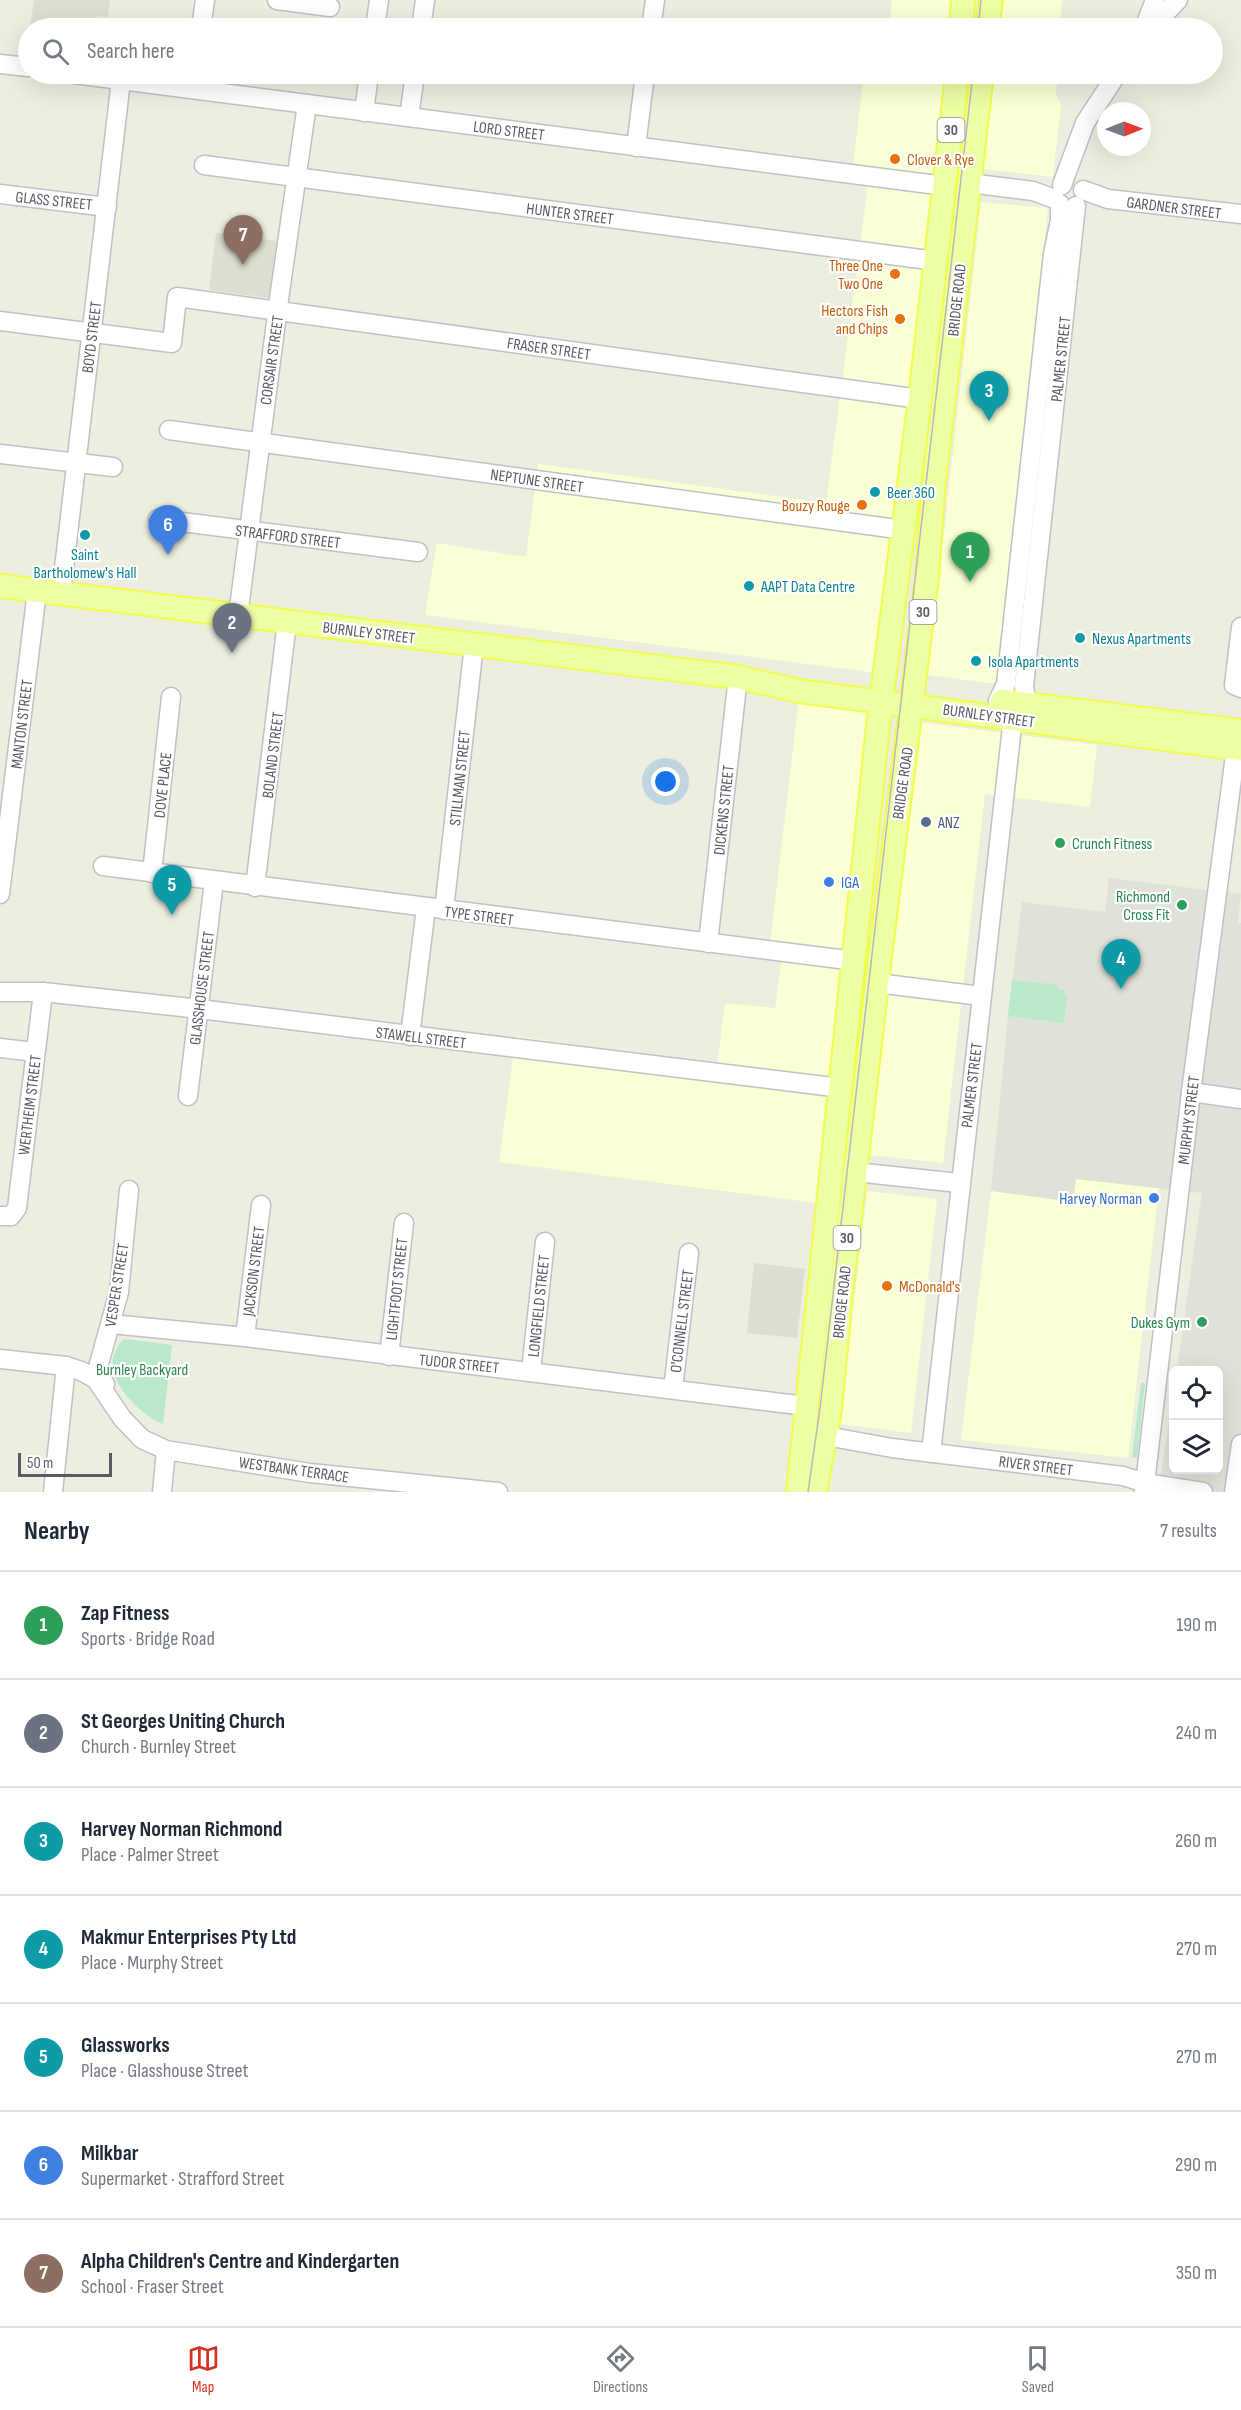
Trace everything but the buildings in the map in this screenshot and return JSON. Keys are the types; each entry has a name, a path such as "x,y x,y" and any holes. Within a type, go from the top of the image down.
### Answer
{"main road":[{"path":"962,18 963,0"},
{"path":"988,18 991,0"},
{"name":"BRIDGE ROAD","path":"798,1492 802,1432 854,971 882,694 920,399 956,84"},
{"name":"BRIDGE ROAD","path":"815,1492 830,1409 860,1124 913,698 981,84"},
{"path":"945,186 969,183"},
{"path":"936,261 961,264"},
{"path":"920,399 945,402"},
{"path":"904,530 930,534"},
{"name":"BURNLEY STREET","path":"0,586 738,677 799,691 882,694 1013,708 1239,740"},
{"path":"854,971 878,974"},
{"path":"841,1088 865,1091"},
{"path":"836,1122 860,1124"},
{"path":"832,1169 855,1172"},
{"path":"821,1256 845,1258"},
{"path":"806,1406 830,1409"},
{"path":"802,1432 824,1445"}],"street":[{"path":"202,18 205,0"},
{"path":"277,0 330,7"},
{"path":"376,18 379,0"},
{"path":"422,18 425,0"},
{"path":"652,18 655,0"},
{"path":"1148,18 1155,0"},
{"path":"1161,18 1178,0"},
{"path":"0,64 18,66"},
{"name":"BOYD STREET","path":"61,594 121,84"},
{"name":"LORD STREET","path":"210,84 307,104 945,186"},
{"path":"364,111 368,84"},
{"path":"409,117 414,84"},
{"path":"636,147 644,84"},
{"name":"PALMER STREET","path":"1040,454 1070,262 1066,228 1077,142 1085,123 1111,84"},
{"name":"CORSAIR STREET","path":"238,616 307,104"},
{"name":"HUNTER STREET","path":"204,165 936,261"},
{"name":"GARDNER STREET","path":"969,183 1241,214"},
{"name":"GLASS STREET","path":"0,194 107,207"},
{"name":"PALMER STREET","path":"1013,708 1004,692 1016,669 1032,529 1040,454 1052,260 1066,228"},
{"path":"1052,260 1070,262"},
{"name":"FRASER STREET","path":"91,333 172,344 177,297 920,399"},
{"path":"0,321 91,333"},
{"name":"NEPTUNE STREET","path":"169,430 904,530"},
{"path":"0,454 112,467"},
{"name":"STRAFFORD STREET","path":"158,519 418,552"},
{"name":"MANTON STREET","path":"0,894 6,798 37,591"},
{"name":"BOLAND STREET","path":"255,887 287,622"},
{"path":"1241,627 1234,685 1241,688"},
{"name":"STILLMAN STREET","path":"410,1036 435,909 474,645"},
{"name":"PALMER STREET","path":"931,1453 1013,708 1024,686 1016,669"},
{"name":"DICKENS STREET","path":"708,943 738,677"},
{"name":"DOVE PLACE","path":"152,873 171,697"},
{"name":"MURPHY STREET","path":"1144,1488 1191,1092 1239,740"},
{"name":"TYPE STREET","path":"103,866 708,943 854,971"},
{"name":"GLASSHOUSE STREET","path":"188,1096 214,881"},
{"path":"878,974 981,996"},
{"name":"STAWELL STREET","path":"0,992 43,992 199,1009 841,1088"},
{"name":"WERTHEIM STREET","path":"5,1216 17,1208 43,992"},
{"path":"0,1048 35,1052"},
{"path":"1191,1092 1241,1099"},
{"path":"855,1172 959,1183"},
{"name":"VESPER STREET","path":"95,1378 119,1292 129,1190"},
{"name":"JACKSON STREET","path":"245,1338 261,1205"},
{"name":"LIGHTFOOT STREET","path":"389,1356 404,1223"},
{"name":"LONGFIELD STREET","path":"531,1371 545,1242"},
{"name":"O'CONNELL STREET","path":"673,1389 689,1253"},
{"name":"TUDOR STREET","path":"111,1324 531,1371 806,1406"},
{"path":"0,1359 66,1366 81,1371 108,1386 164,1449 162,1492"},
{"path":"53,1492 66,1366"},
{"name":"RIVER STREET","path":"824,1445 868,1444 1123,1476 1144,1488 1203,1492"},
{"path":"1234,1492 1241,1444"},
{"name":"WESTBANK TERRACE","path":"164,1449 310,1473 498,1492"}],"shaded area":[{"path":"34,0 110,0 108,17 31,18"},
{"path":"892,0 954,0 951,18 890,18"},
{"path":"1002,0 1062,0 1061,18 1000,18"},
{"path":"863,84 944,84 877,673 425,615 437,543 526,557 538,464 826,503 868,184 851,182"},
{"path":"993,84 1057,84 1056,94 1061,105 1053,177 983,169"},
{"path":"981,202 1048,208 996,684 928,675"},
{"path":"216,233 277,241 270,298 209,290"},
{"path":"799,697 872,712 849,953 770,945"},
{"path":"920,722 1097,745 1090,807 985,794 943,1163 870,1155"},
{"path":"1109,878 1241,894 1238,922 1241,923 1241,1492 1158,1492 1169,1422 1169,1474 1223,1474 1223,1366 1178,1366 1202,1193 1076,1179 1073,1202 991,1191 1022,902 1105,912"},
{"path":"781,962 842,969 816,1203 499,1162 516,1036 717,1066 725,1003 775,1008"},
{"path":"1076,1179 1159,1188 1128,1458 961,1440 991,1191 1073,1202"},
{"path":"867,1191 937,1199 911,1433 840,1424"},
{"path":"754,1263 805,1269 797,1338 747,1333"}],"green space":[{"path":"1012,980 1058,985 1058,989 1065,990 1067,996 1064,1023 1008,1016"},
{"name":"Burnley Backyard","path":"125,1339 172,1345 163,1424 135,1405 120,1386 115,1375 114,1355 119,1344"},
{"path":"1141,1383 1145,1383 1137,1458 1132,1457"}],"tram line":[{"path":"979,18 981,0"},
{"path":"808,1492 820,1408 972,84"}],"place":[{"name":"Clover & Rye","path":"895,159"},
{"name":"Alpha Children's Centre and Kindergarten","path":"243,265"},
{"name":"Three One Two One","path":"895,274"},
{"name":"Hectors Fish and Chips","path":"900,319"},
{"name":"Harvey Norman Richmond","path":"989,421"},
{"name":"Beer 360","path":"875,492"},
{"name":"Bouzy Rouge","path":"862,505"},
{"name":"Saint Bartholomew's Hall","path":"85,535"},
{"name":"Milkbar","path":"168,555"},
{"name":"Zap Fitness","path":"970,582"},
{"name":"AAPT Data Centre","path":"749,586"},
{"name":"Nexus Apartments","path":"1080,638"},
{"name":"St Georges Uniting Church","path":"232,653"},
{"name":"Isola Apartments","path":"976,661"},
{"name":"ANZ","path":"926,822"},
{"name":"Crunch Fitness","path":"1060,843"},
{"name":"IGA","path":"829,882"},
{"name":"Richmond Cross Fit","path":"1182,905"},
{"name":"Glassworks","path":"172,915"},
{"name":"Makmur Enterprises Pty Ltd","path":"1121,989"},
{"name":"Harvey Norman","path":"1154,1198"},
{"name":"McDonald's","path":"887,1286"},
{"name":"Dukes Gym","path":"1202,1322"}]}
